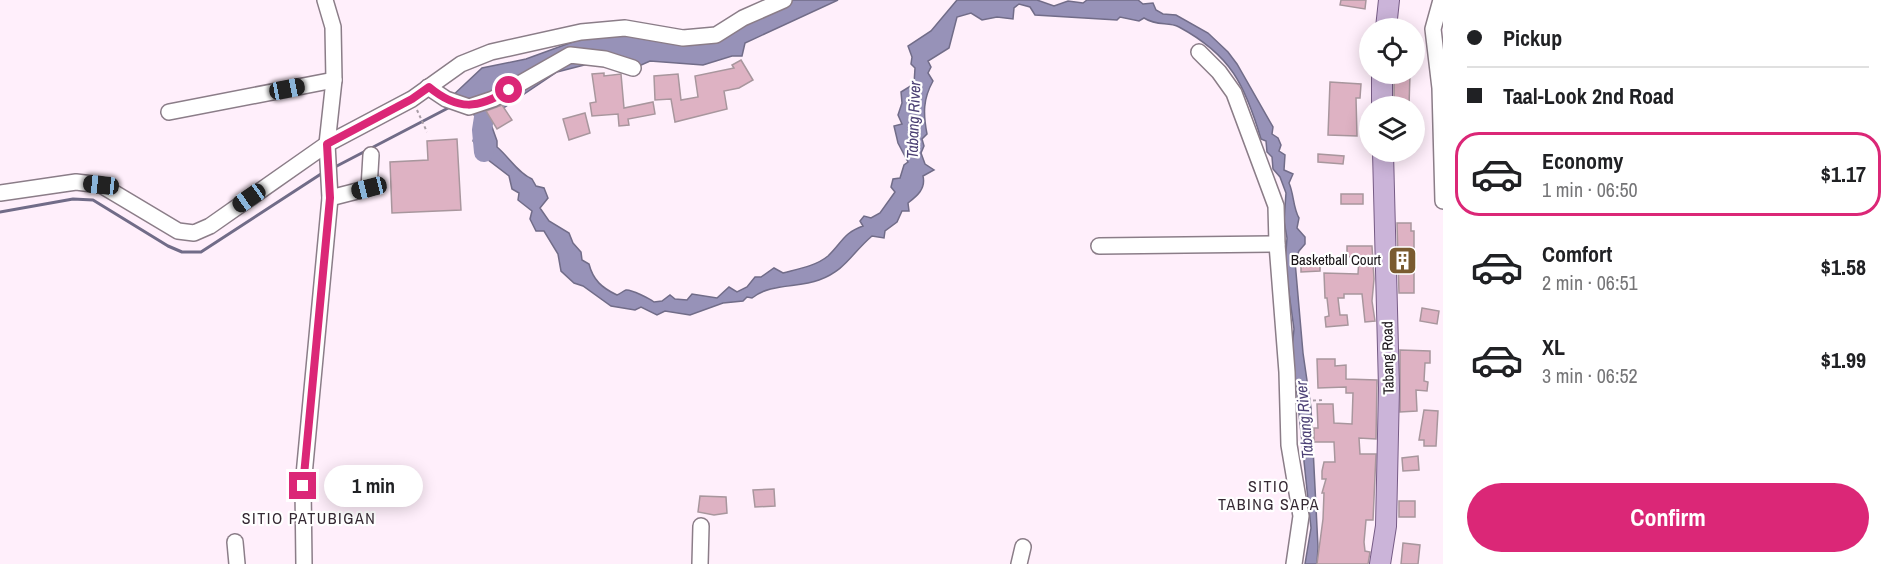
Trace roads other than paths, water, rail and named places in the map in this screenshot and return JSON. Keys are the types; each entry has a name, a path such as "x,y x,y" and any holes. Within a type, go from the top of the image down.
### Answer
{"main road":[{"path":"1387,18 1389,0"},
{"name":"Tabang Road","path":"1380,564 1386,526 1389,388 1383,162"}],"street":[{"path":"304,564 303,486 330,198 327,146 334,80 333,27 325,0"},
{"path":"0,193 76,182 101,185 178,231 194,233 210,226 327,146 431,89 461,64 491,52 581,32 625,28 683,38 716,35 743,18 784,0"},
{"path":"1441,0 1433,29 1440,88 1443,201"},
{"path":"1199,52 1219,72 1234,93 1276,207 1287,372 1289,445 1301,516 1294,564"},
{"path":"431,89 446,99 469,106 493,99 570,55 605,58 633,68"},
{"path":"169,112 334,80"},
{"path":"330,198 369,188 371,155"},
{"path":"1099,246 1277,244"},
{"path":"700,564 701,526"},
{"path":"235,542 237,564"},
{"path":"1019,564 1023,547"}],"water":[{"path":"788,0 838,0 745,43 742,56 732,56 703,65 650,61 639,66 596,62 557,72 490,117 474,115 472,111 450,98 482,68 526,59 589,36 629,33 688,42"},
{"path":"957,0 1037,0 1054,6 1068,1 1083,3 1087,0 1138,0 1143,4 1153,3 1156,10 1163,14 1176,15 1208,33 1237,64 1273,127 1272,134 1278,138 1281,145 1279,151 1285,155 1284,170 1293,174 1289,183 1299,218 1297,228 1305,237 1305,244 1295,261 1303,353 1311,408 1317,564 1305,564 1311,528 1292,347 1294,329 1285,264 1286,193 1280,177 1273,169 1272,157 1267,152 1266,141 1261,139 1249,103 1234,73 1212,49 1179,27 1144,18 1139,21 1120,17 1117,20 1035,15 1030,7 1019,4 1014,8 1013,19 997,17 982,20 971,13 957,17 949,48 928,61 931,67 928,73 933,81 926,100 927,134 922,139 924,146 921,153 925,164 934,170 923,176 922,188 908,203 909,211 902,211 897,222 885,231 884,238 872,236 842,266 828,276 811,282 767,290 752,298 747,297 743,301 723,303 690,315 665,311 657,315 641,307 635,310 611,306 583,286 574,283 561,271 558,254 544,231 536,231 530,219 532,211 518,200 519,193 512,189 509,176 483,156 473,141 479,125 492,127 497,147 518,169 532,179 536,186 544,188 548,198 540,208 549,221 569,233 573,243 581,252 582,260 589,264 596,279 607,289 617,295 628,290 654,302 662,301 670,295 675,299 687,300 692,294 717,298 729,287 737,292 747,287 755,277 761,277 774,268 783,273 818,262 828,256 847,235 863,226 860,221 864,216 871,218 880,213 895,192 891,187 893,179 900,178 904,165 908,162 898,143 894,126 902,124 898,115 902,103 901,92 914,84 915,68 911,64 912,57 908,46 931,31"}],"waterway":[{"name":"Tabang River","path":"484,152 482,130 488,92"},
{"path":"333,168 452,106"},
{"path":"0,212 73,199 93,200 168,246 182,252 201,252 324,172"}],"place":[{"name":"Basketball Court","path":"1402,260"}],"district":[{"name":"SITIO TABING SAPA","path":"1269,495"},
{"name":"SITIO PATUBIGAN","path":"309,518"}]}
